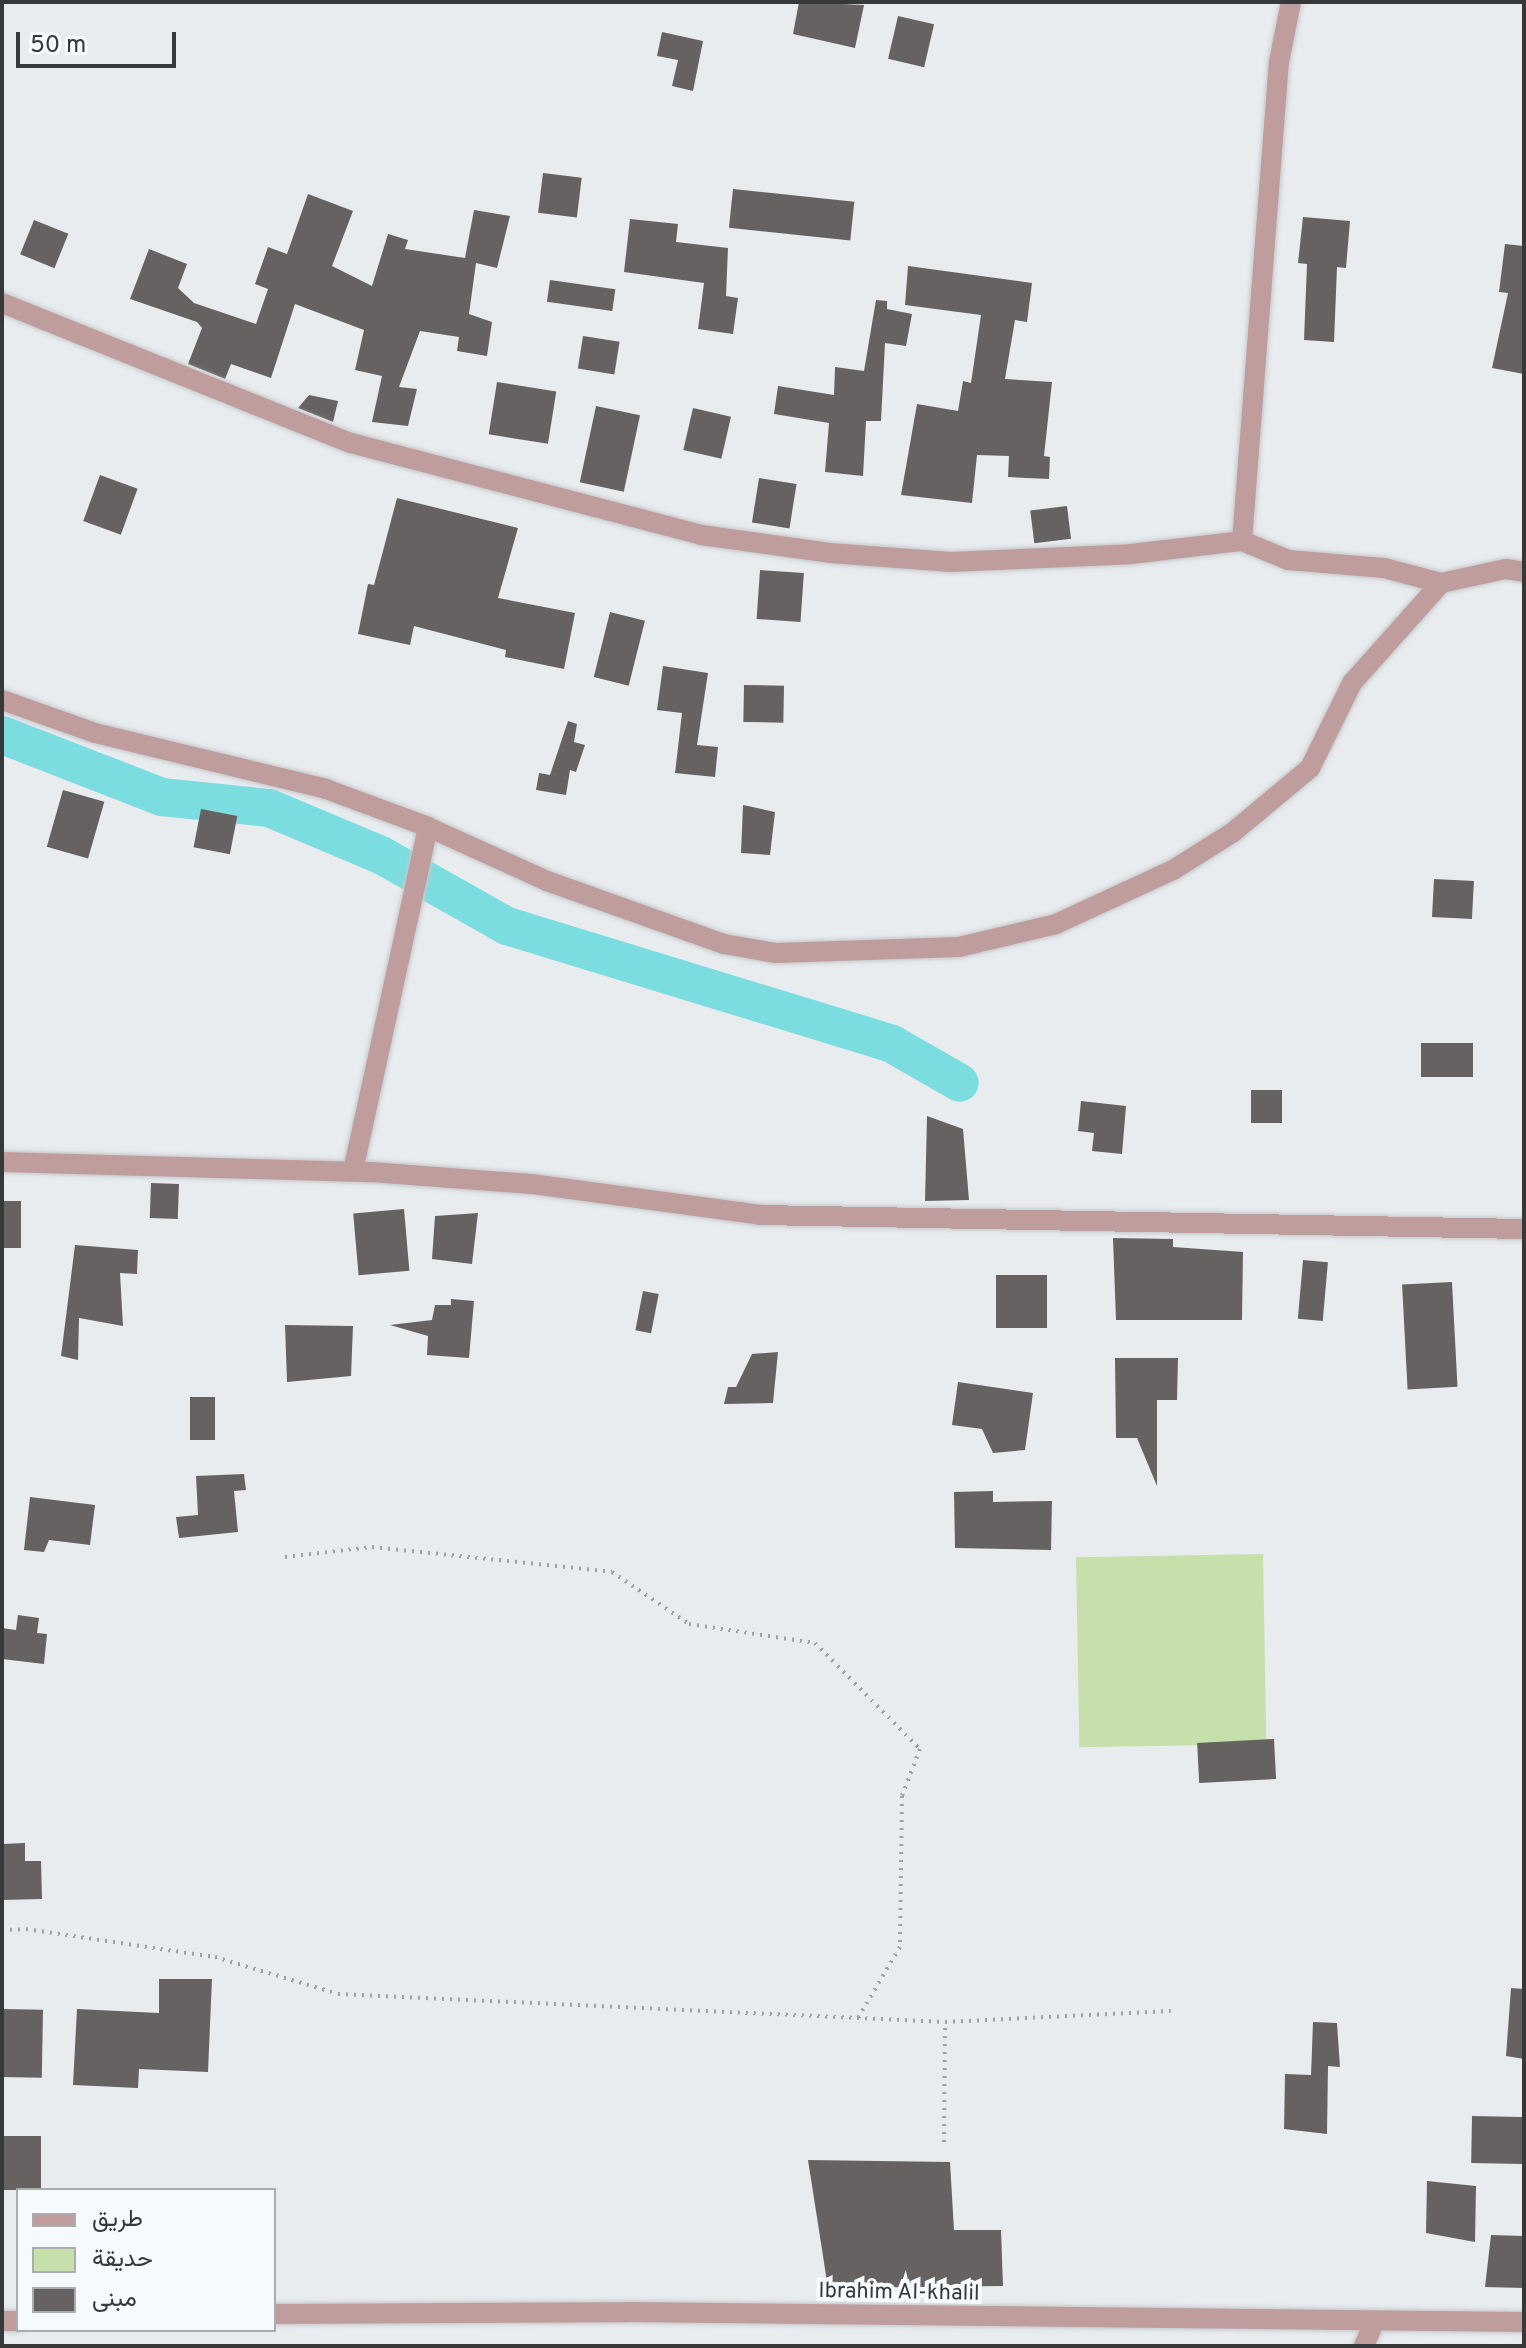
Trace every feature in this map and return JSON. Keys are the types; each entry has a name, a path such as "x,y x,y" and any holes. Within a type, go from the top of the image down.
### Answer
{"street":[{"path":"1242,541 1279,62 1291,2"},
{"path":"2,303 351,443 701,535 830,553 951,562 1131,554 1242,541 1288,560 1384,568 1441,583 1506,569 1524,572"},
{"path":"2,700 95,733 326,789 428,827 547,881 672,930 776,953 959,947 1042,927 1173,870 1291,786 1310,768 1352,683 1441,583"},
{"path":"353,1171 428,827"},
{"path":"2,1162 353,1171 532,1184 760,1215 1524,1229"},
{"name":"Ibrahim Al-khalil","path":"276,2314 627,2312 1524,2322"},
{"path":"1364,2346 1374,2322"}],"path":[{"path":"285,1557 372,1547 612,1572 689,1624 815,1643 920,1749 902,1796 900,1947 858,2018"},
{"path":"2,1930 26,1929 215,1957 338,1994 945,2022 1171,2011"},
{"path":"944,2142 945,2022"}],"green space":[{"path":"1263,1554 1266,1744 1079,1747 1076,1557"}],"building":[{"path":"799,2 864,5 855,48 793,34"},
{"path":"898,16 934,24 924,67 888,59"},
{"path":"662,32 703,41 693,91 672,86 678,60 657,56"},
{"path":"543,173 582,178 577,217 538,213"},
{"path":"733,189 854,202 850,241 729,228"},
{"path":"308,194 353,211 332,266 372,286 388,234 408,240 405,249 465,258 474,210 510,216 497,268 476,263 469,314 492,322 487,356 457,351 459,337 420,331 399,387 417,389 408,426 372,422 382,376 355,370 364,330 295,304 271,378 231,364 225,379 188,364 202,328 197,322 130,299 149,249 187,264 178,288 194,303 256,324 268,289 255,284 268,247 287,254"},
{"path":"1303,217 1350,221 1346,268 1337,267 1334,342 1304,340 1307,264 1298,263"},
{"path":"630,219 678,224 676,242 728,248 726,296 738,298 733,334 698,329 704,283 624,272"},
{"path":"34,220 68,234 54,268 20,254"},
{"path":"1505,244 1524,246 1524,374 1492,368 1508,293 1499,292"},
{"path":"908,266 1032,283 1027,322 1015,320 1005,379 1052,382 1044,456 1050,457 1049,479 1008,477 1009,456 977,455 972,503 901,495 917,404 958,411 963,381 971,383 981,315 905,305"},
{"path":"550,280 615,289 612,311 547,302"},
{"path":"876,300 887,301 887,309 912,314 906,346 885,343 881,421 866,421 863,476 825,472 829,423 774,414 778,386 834,395 835,367 864,371"},
{"path":"583,336 620,342 614,374 578,369"},
{"path":"497,382 556,391 548,444 489,434"},
{"path":"309,395 338,401 333,422 298,408"},
{"path":"596,406 640,415 624,492 580,482"},
{"path":"693,408 731,417 721,459 683,450"},
{"path":"100,475 138,489 121,535 83,521"},
{"path":"759,478 797,484 789,528 752,522"},
{"path":"397,498 518,528 498,598 575,613 564,669 505,657 506,650 414,626 410,645 358,634 368,584 374,585"},
{"path":"1067,506 1071,539 1034,543 1030,511"},
{"path":"760,570 804,573 800,622 757,619"},
{"path":"610,612 645,621 629,686 594,677"},
{"path":"663,666 708,673 697,745 718,747 715,777 675,773 682,713 657,710"},
{"path":"744,685 784,686 783,723 743,722"},
{"path":"568,721 577,724 574,742 585,745 576,772 570,770 566,795 536,790 539,773 550,775"},
{"path":"63,790 104,802 88,859 47,847"},
{"path":"743,805 775,812 770,855 741,853"},
{"path":"201,809 237,816 230,854 194,847"},
{"path":"1434,879 1474,881 1472,919 1432,917"},
{"path":"1421,1043 1473,1043 1473,1077 1421,1077"},
{"path":"1251,1090 1282,1090 1282,1123 1251,1123"},
{"path":"1081,1101 1126,1106 1122,1154 1092,1151 1094,1133 1078,1131"},
{"path":"927,1116 963,1129 969,1200 925,1201"},
{"path":"151,1183 179,1184 178,1219 150,1218"},
{"path":"2,1201 21,1201 21,1248 2,1248"},
{"path":"404,1209 409,1271 359,1275 353,1213"},
{"path":"478,1213 472,1264 432,1259 435,1216"},
{"path":"1113,1238 1173,1239 1173,1247 1243,1252 1242,1320 1116,1320"},
{"path":"75,1245 138,1250 137,1274 120,1273 123,1326 79,1318 78,1360 61,1356"},
{"path":"1303,1260 1328,1262 1323,1321 1298,1319"},
{"path":"996,1275 1047,1275 1047,1328 996,1328"},
{"path":"1452,1282 1457,1387 1408,1389 1402,1285"},
{"path":"643,1291 659,1294 651,1333 635,1330"},
{"path":"451,1299 474,1301 469,1358 427,1355 428,1336 390,1325 432,1320 435,1305 451,1305"},
{"path":"285,1325 353,1326 351,1376 287,1382"},
{"path":"778,1352 773,1403 724,1404 728,1387 736,1387 752,1354"},
{"path":"1115,1358 1178,1358 1177,1400 1157,1400 1157,1486 1137,1438 1116,1438"},
{"path":"958,1382 1033,1393 1025,1450 993,1453 982,1429 952,1425"},
{"path":"190,1397 215,1397 215,1440 190,1440"},
{"path":"244,1474 246,1490 234,1491 238,1532 179,1538 176,1517 198,1515 196,1476"},
{"path":"993,1491 993,1502 1052,1501 1051,1550 955,1548 954,1492"},
{"path":"30,1497 95,1505 90,1545 49,1540 44,1552 24,1550"},
{"path":"18,1615 39,1618 37,1633 47,1634 44,1664 2,1659 2,1628 16,1630"},
{"path":"1274,1739 1276,1779 1199,1783 1197,1743"},
{"path":"25,1843 25,1861 41,1861 42,1899 2,1900 2,1844"},
{"path":"159,1979 212,1979 208,2072 139,2069 138,2088 73,2085 77,2009 159,2013"},
{"path":"1511,1988 1524,1989 1524,2059 1506,2056"},
{"path":"2,2009 43,2010 42,2078 2,2077"},
{"path":"1313,2022 1337,2023 1340,2067 1328,2066 1327,2134 1284,2129 1285,2074 1311,2075"},
{"path":"1472,2116 1523,2117 1522,2164 1471,2163"},
{"path":"2,2136 41,2136 41,2188 2,2190"},
{"path":"808,2160 950,2162 954,2230 1001,2230 1003,2286 828,2288"},
{"path":"1427,2181 1476,2186 1475,2242 1426,2233"},
{"path":"1491,2235 1524,2236 1524,2288 1485,2287"}],"waterway":[{"path":"2,735 162,797 269,808 381,855 507,926 892,1044 960,1083"}]}
